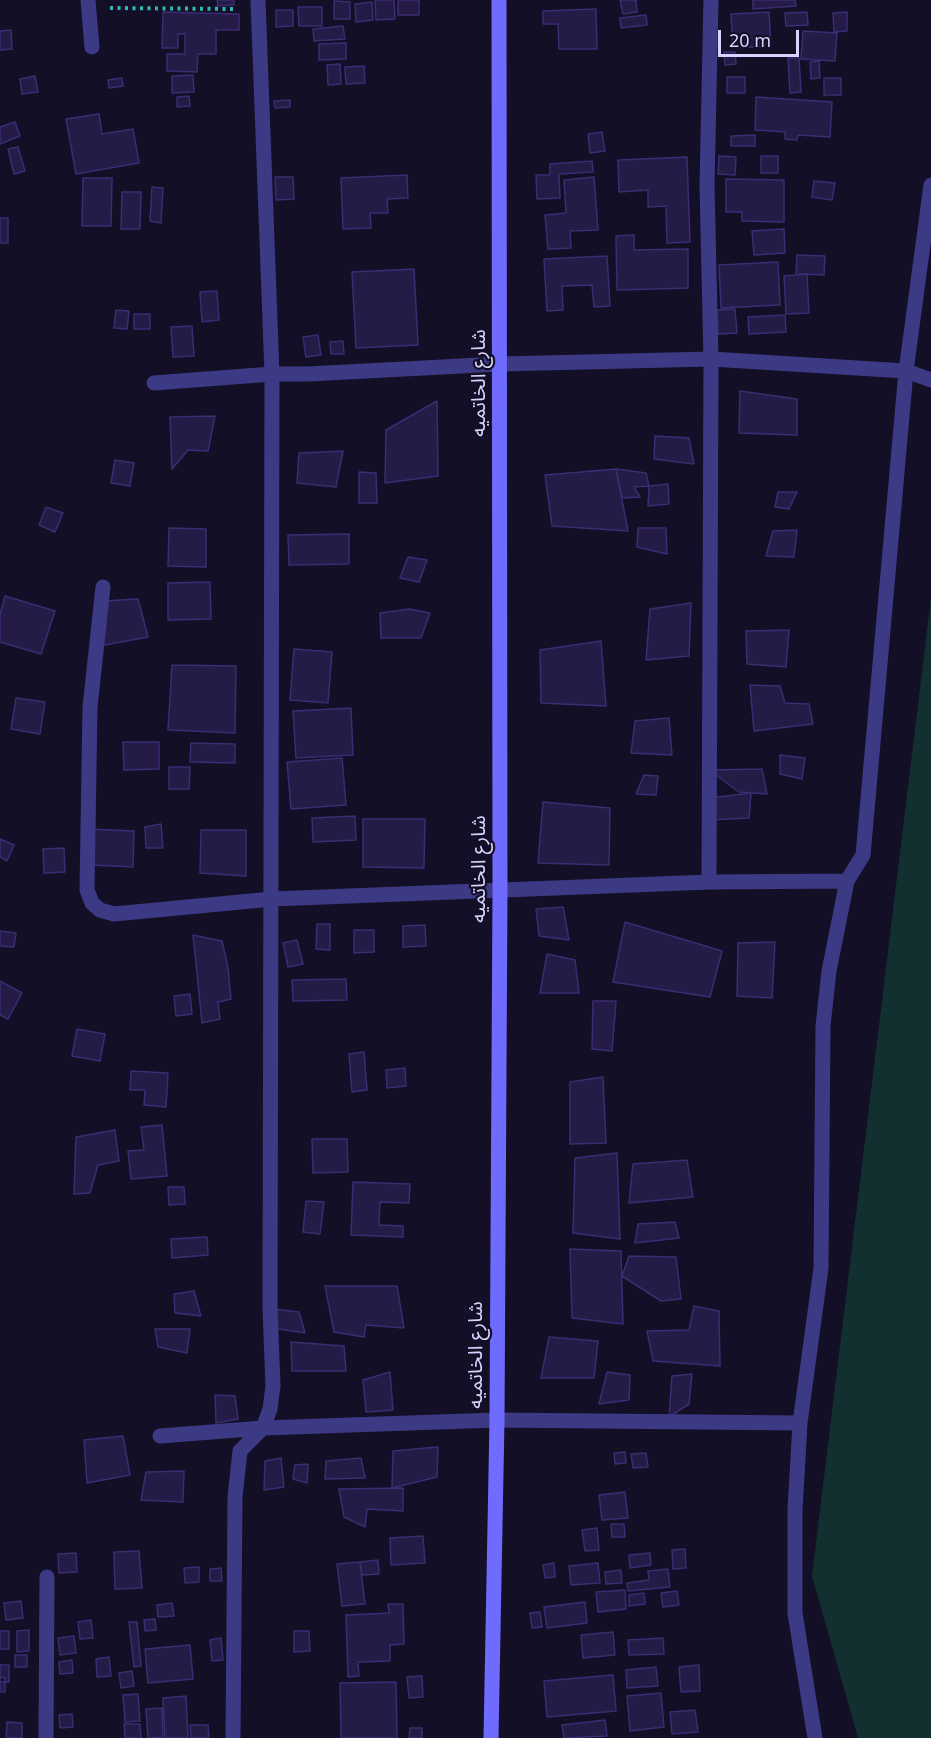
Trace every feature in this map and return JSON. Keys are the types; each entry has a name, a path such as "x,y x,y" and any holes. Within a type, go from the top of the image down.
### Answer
{"street":[{"name":"شارع الخاتميه","path":"491,1738 497,1420 500,890 499,0"},
{"path":"709,882 711,359 707,185 711,0"},
{"path":"88,4 92,47"},
{"path":"233,1738 235,1497 240,1451 262,1428 270,1409 273,1386 270,1308 272,374 258,5"},
{"path":"815,1738 795,1613 795,1510 800,1424 821,1268 823,1026 828,971 847,881 863,855 906,371 923,309 931,185"},
{"path":"154,383 272,374 500,364 711,359 906,371 931,380"},
{"path":"103,587 90,707 87,890 92,903 100,910 114,914 272,899 709,882 847,881"},
{"path":"160,1436 262,1428 497,1420 800,1424"},
{"path":"46,1738 47,1577"}],"path":[{"path":"88,4 258,5"}],"green space":[{"path":"931,598 931,1738 858,1738 812,1576"}],"building":[{"path":"217,0 234,0 234,5 218,6"},
{"path":"375,0 394,0 395,19 376,20"},
{"path":"398,0 419,0 419,15 398,15"},
{"path":"620,0 636,0 637,12 623,14"},
{"path":"753,0 795,0 796,6 753,9"},
{"path":"334,1 350,2 350,19 334,19"},
{"path":"372,2 373,20 356,22 355,4"},
{"path":"298,7 322,7 322,26 299,26"},
{"path":"596,9 597,49 559,49 558,24 543,24 543,11"},
{"path":"276,10 293,10 293,26 276,27"},
{"path":"163,12 239,14 239,30 216,30 216,54 198,54 197,72 167,71 167,54 185,54 185,34 178,34 178,48 162,48"},
{"path":"769,12 771,46 733,48 731,14"},
{"path":"807,12 808,25 786,26 785,13"},
{"path":"847,12 847,31 834,32 833,13"},
{"path":"646,15 647,25 621,28 620,18"},
{"path":"343,26 345,39 314,41 313,29"},
{"path":"11,30 12,49 0,50 0,31"},
{"path":"803,31 837,33 835,61 801,59"},
{"path":"346,43 346,59 319,60 319,44"},
{"path":"724,52 735,52 736,64 725,65"},
{"path":"788,58 799,58 801,92 790,93"},
{"path":"819,61 820,78 811,79 810,62"},
{"path":"340,64 341,84 328,85 327,65"},
{"path":"364,66 365,83 346,84 345,67"},
{"path":"193,75 194,92 172,93 172,76"},
{"path":"35,76 38,92 22,94 20,79"},
{"path":"727,77 745,77 745,93 727,93"},
{"path":"122,78 123,86 109,88 108,80"},
{"path":"824,78 841,78 841,95 824,95"},
{"path":"189,96 190,106 177,107 177,97"},
{"path":"756,97 832,102 830,137 798,135 797,140 785,139 785,132 755,130"},
{"path":"290,100 290,107 275,108 274,101"},
{"path":"99,114 102,134 133,129 139,163 76,174 66,119"},
{"path":"15,122 20,136 0,144 0,127"},
{"path":"602,132 605,151 590,153 588,134"},
{"path":"755,135 755,146 731,146 731,136"},
{"path":"18,147 25,171 14,174 8,149"},
{"path":"719,156 736,157 735,175 718,174"},
{"path":"761,156 778,156 778,173 761,173"},
{"path":"687,157 690,242 667,243 666,206 648,207 648,190 619,192 618,160"},
{"path":"592,161 593,172 559,174 560,198 537,199 536,175 550,175 550,164"},
{"path":"407,175 408,198 387,199 388,213 370,213 371,228 343,229 341,178"},
{"path":"275,177 293,177 294,199 276,200"},
{"path":"594,177 598,230 570,231 571,248 548,249 545,215 566,213 564,180"},
{"path":"83,178 112,178 111,226 82,226"},
{"path":"726,179 784,180 784,222 742,221 742,212 726,212"},
{"path":"814,181 835,183 832,200 812,197"},
{"path":"152,187 163,188 161,223 150,221"},
{"path":"122,192 141,192 140,229 121,229"},
{"path":"0,218 8,218 8,243 0,243"},
{"path":"784,229 785,253 754,255 752,231"},
{"path":"634,235 634,250 688,249 688,288 617,290 616,236"},
{"path":"797,255 825,256 824,275 796,274"},
{"path":"607,256 610,306 594,307 592,285 562,286 563,310 547,311 544,259"},
{"path":"778,262 780,305 721,308 719,265"},
{"path":"414,269 418,345 356,348 352,272"},
{"path":"807,274 809,313 786,314 784,276"},
{"path":"217,291 219,320 202,322 200,292"},
{"path":"735,309 737,333 718,334 717,310"},
{"path":"116,310 129,311 127,329 114,328"},
{"path":"134,314 150,314 150,329 134,329"},
{"path":"785,315 786,332 749,334 748,317"},
{"path":"192,326 194,356 173,357 171,327"},
{"path":"318,335 321,355 306,357 303,337"},
{"path":"343,341 344,354 331,354 330,342"},
{"path":"740,391 797,399 797,435 739,433"},
{"path":"437,401 438,476 385,483 386,430"},
{"path":"215,416 208,451 188,450 172,469 170,417"},
{"path":"655,436 689,438 694,464 654,459"},
{"path":"343,451 336,487 297,483 299,453"},
{"path":"115,460 134,463 130,486 111,483"},
{"path":"616,469 628,531 552,526 545,475"},
{"path":"616,469 646,473 649,486 634,487 640,497 622,498"},
{"path":"359,472 376,473 377,503 359,503"},
{"path":"668,484 669,504 648,506 649,486"},
{"path":"778,492 797,492 789,509 775,507"},
{"path":"46,507 63,513 55,532 39,525"},
{"path":"169,528 206,529 206,567 168,566"},
{"path":"638,528 666,528 667,554 637,547"},
{"path":"797,530 794,557 766,556 773,531"},
{"path":"349,534 349,564 289,565 288,535"},
{"path":"408,557 427,560 419,582 400,578"},
{"path":"210,582 211,619 168,620 168,583"},
{"path":"5,596 55,611 41,654 0,642 0,614"},
{"path":"138,599 148,637 99,646 104,601"},
{"path":"691,603 689,656 646,660 650,609"},
{"path":"409,609 430,613 421,638 381,638 380,613"},
{"path":"789,630 786,667 747,664 746,631"},
{"path":"601,641 606,706 541,703 540,650"},
{"path":"294,649 332,652 328,703 290,700"},
{"path":"172,665 236,666 235,733 168,730"},
{"path":"750,685 780,686 785,703 809,704 813,724 754,731"},
{"path":"16,698 45,702 40,734 11,729"},
{"path":"351,708 353,755 296,758 293,711"},
{"path":"669,718 672,755 631,753 635,721"},
{"path":"123,742 159,742 159,769 124,770"},
{"path":"191,743 235,744 235,763 190,762"},
{"path":"780,755 805,758 802,779 780,774"},
{"path":"342,758 346,805 291,809 287,762"},
{"path":"169,767 190,767 189,789 169,789"},
{"path":"762,769 767,794 739,792 709,770"},
{"path":"644,775 658,776 656,795 636,794"},
{"path":"751,793 749,818 709,820 709,798"},
{"path":"543,802 610,808 609,865 538,863"},
{"path":"355,816 356,840 313,842 312,818"},
{"path":"363,819 425,819 424,868 363,867"},
{"path":"161,824 163,848 146,848 145,827"},
{"path":"91,829 134,831 133,867 90,865"},
{"path":"201,830 246,830 246,876 200,873"},
{"path":"0,839 14,845 7,861 0,857"},
{"path":"64,848 65,872 44,873 43,849"},
{"path":"563,907 569,940 539,936 536,909"},
{"path":"625,922 722,951 710,997 613,982"},
{"path":"317,924 330,924 330,950 316,949"},
{"path":"425,925 426,946 403,947 403,926"},
{"path":"354,930 374,930 374,952 354,953"},
{"path":"0,931 16,933 14,947 0,946"},
{"path":"193,935 222,941 228,968 231,999 218,1002 220,1019 202,1023"},
{"path":"297,940 303,964 288,967 283,943"},
{"path":"775,942 772,998 737,996 738,943"},
{"path":"547,954 575,960 579,993 540,993"},
{"path":"346,979 347,1000 293,1001 292,980"},
{"path":"0,981 22,993 8,1019 0,1015"},
{"path":"190,994 192,1014 176,1016 174,996"},
{"path":"593,1001 616,1001 612,1051 592,1049"},
{"path":"77,1029 105,1034 100,1061 72,1056"},
{"path":"364,1052 367,1090 352,1092 349,1054"},
{"path":"405,1068 406,1086 387,1088 386,1070"},
{"path":"131,1071 168,1073 166,1107 144,1105 145,1090 130,1090"},
{"path":"603,1077 606,1143 570,1144 570,1082"},
{"path":"162,1125 167,1176 131,1179 128,1151 144,1150 141,1127"},
{"path":"115,1130 119,1161 98,1165 90,1193 74,1194 76,1137"},
{"path":"312,1139 347,1139 348,1172 313,1173"},
{"path":"617,1153 620,1239 573,1233 575,1158"},
{"path":"687,1160 693,1197 629,1203 633,1164"},
{"path":"353,1182 410,1184 409,1203 380,1202 379,1225 403,1226 403,1237 351,1235"},
{"path":"168,1187 184,1187 185,1204 169,1205"},
{"path":"306,1201 324,1202 320,1234 303,1232"},
{"path":"675,1222 679,1238 635,1243 638,1224"},
{"path":"207,1237 208,1255 172,1258 171,1239"},
{"path":"570,1249 621,1251 623,1324 572,1318"},
{"path":"629,1256 676,1257 681,1299 661,1301 622,1276"},
{"path":"325,1286 397,1286 404,1328 366,1325 364,1337 334,1332"},
{"path":"194,1291 201,1316 175,1313 174,1294"},
{"path":"694,1306 719,1311 720,1366 653,1361 647,1331 689,1330"},
{"path":"273,1309 299,1312 305,1333 273,1328"},
{"path":"155,1329 190,1329 187,1353 158,1347"},
{"path":"549,1337 598,1341 594,1378 541,1378"},
{"path":"291,1342 344,1346 346,1371 292,1371"},
{"path":"390,1372 393,1410 366,1412 363,1380"},
{"path":"607,1372 630,1375 629,1400 599,1404"},
{"path":"692,1374 689,1404 669,1417 672,1376"},
{"path":"215,1395 235,1396 238,1419 216,1423"},
{"path":"123,1436 130,1475 87,1483 84,1440"},
{"path":"438,1447 437,1477 392,1488 393,1451"},
{"path":"625,1452 626,1463 615,1464 614,1453"},
{"path":"646,1453 648,1467 633,1468 631,1454"},
{"path":"281,1458 284,1487 264,1490 265,1461"},
{"path":"361,1458 365,1478 325,1479 326,1461"},
{"path":"308,1464 307,1483 293,1479 295,1465"},
{"path":"184,1471 183,1502 141,1500 146,1472"},
{"path":"403,1488 403,1511 367,1509 365,1527 344,1517 339,1489"},
{"path":"625,1492 628,1518 602,1520 599,1495"},
{"path":"611,1524 624,1524 625,1537 612,1537"},
{"path":"597,1528 599,1550 585,1551 582,1530"},
{"path":"423,1536 425,1563 391,1565 390,1538"},
{"path":"685,1549 686,1568 673,1569 672,1550"},
{"path":"139,1551 142,1588 115,1589 114,1552"},
{"path":"76,1553 77,1572 59,1573 58,1554"},
{"path":"650,1553 651,1565 630,1568 629,1555"},
{"path":"378,1560 379,1574 362,1575 360,1562"},
{"path":"360,1562 365,1604 342,1606 337,1564"},
{"path":"554,1563 555,1577 545,1578 543,1565"},
{"path":"598,1563 600,1583 571,1585 569,1566"},
{"path":"199,1567 199,1582 185,1583 184,1568"},
{"path":"221,1568 222,1581 210,1581 210,1569"},
{"path":"668,1569 670,1587 628,1591 627,1583 649,1580 648,1571"},
{"path":"621,1570 622,1583 606,1584 605,1572"},
{"path":"625,1590 626,1609 598,1612 596,1592"},
{"path":"677,1591 679,1605 663,1607 661,1593"},
{"path":"644,1593 645,1604 629,1606 629,1595"},
{"path":"21,1601 23,1618 6,1620 4,1603"},
{"path":"585,1602 587,1623 547,1628 544,1607"},
{"path":"172,1603 174,1616 158,1617 157,1605"},
{"path":"388,1604 403,1604 404,1644 390,1645 390,1661 358,1662 359,1676 348,1677 346,1615 389,1613"},
{"path":"540,1612 542,1627 532,1628 530,1613"},
{"path":"155,1619 156,1630 145,1631 144,1620"},
{"path":"91,1620 93,1638 80,1639 78,1622"},
{"path":"129,1622 137,1622 141,1666 134,1667"},
{"path":"29,1630 29,1651 17,1652 17,1631"},
{"path":"0,1631 9,1631 9,1649 0,1649"},
{"path":"294,1631 309,1631 310,1651 294,1652"},
{"path":"613,1632 615,1655 583,1658 581,1635"},
{"path":"74,1636 76,1653 60,1655 58,1638"},
{"path":"221,1638 223,1660 212,1661 210,1640"},
{"path":"663,1638 664,1654 629,1655 628,1640"},
{"path":"190,1645 193,1679 148,1683 145,1649"},
{"path":"15,1655 27,1655 27,1667 15,1667"},
{"path":"109,1657 111,1676 97,1677 96,1659"},
{"path":"72,1660 73,1673 60,1674 59,1662"},
{"path":"0,1665 9,1665 9,1682 0,1682"},
{"path":"699,1665 700,1691 681,1692 679,1667"},
{"path":"656,1667 658,1686 627,1688 626,1670"},
{"path":"132,1671 134,1686 121,1688 119,1673"},
{"path":"613,1675 616,1711 547,1717 544,1681"},
{"path":"422,1676 423,1697 409,1698 407,1677"},
{"path":"0,1677 5,1678 5,1692 0,1692"},
{"path":"396,1682 397,1738 341,1738 340,1683"},
{"path":"661,1693 664,1727 630,1731 627,1696"},
{"path":"138,1694 140,1721 125,1722 123,1695"},
{"path":"186,1696 188,1738 165,1738 163,1698"},
{"path":"162,1708 163,1737 148,1738 146,1709"},
{"path":"695,1710 698,1732 672,1734 670,1712"},
{"path":"72,1714 73,1727 60,1728 59,1715"},
{"path":"605,1720 607,1736 564,1738 562,1725"},
{"path":"7,1722 22,1723 22,1738 6,1738"},
{"path":"124,1724 140,1724 141,1738 125,1738"},
{"path":"190,1725 208,1725 209,1738 191,1738"},
{"path":"410,1728 422,1728 422,1738 409,1738"}]}
